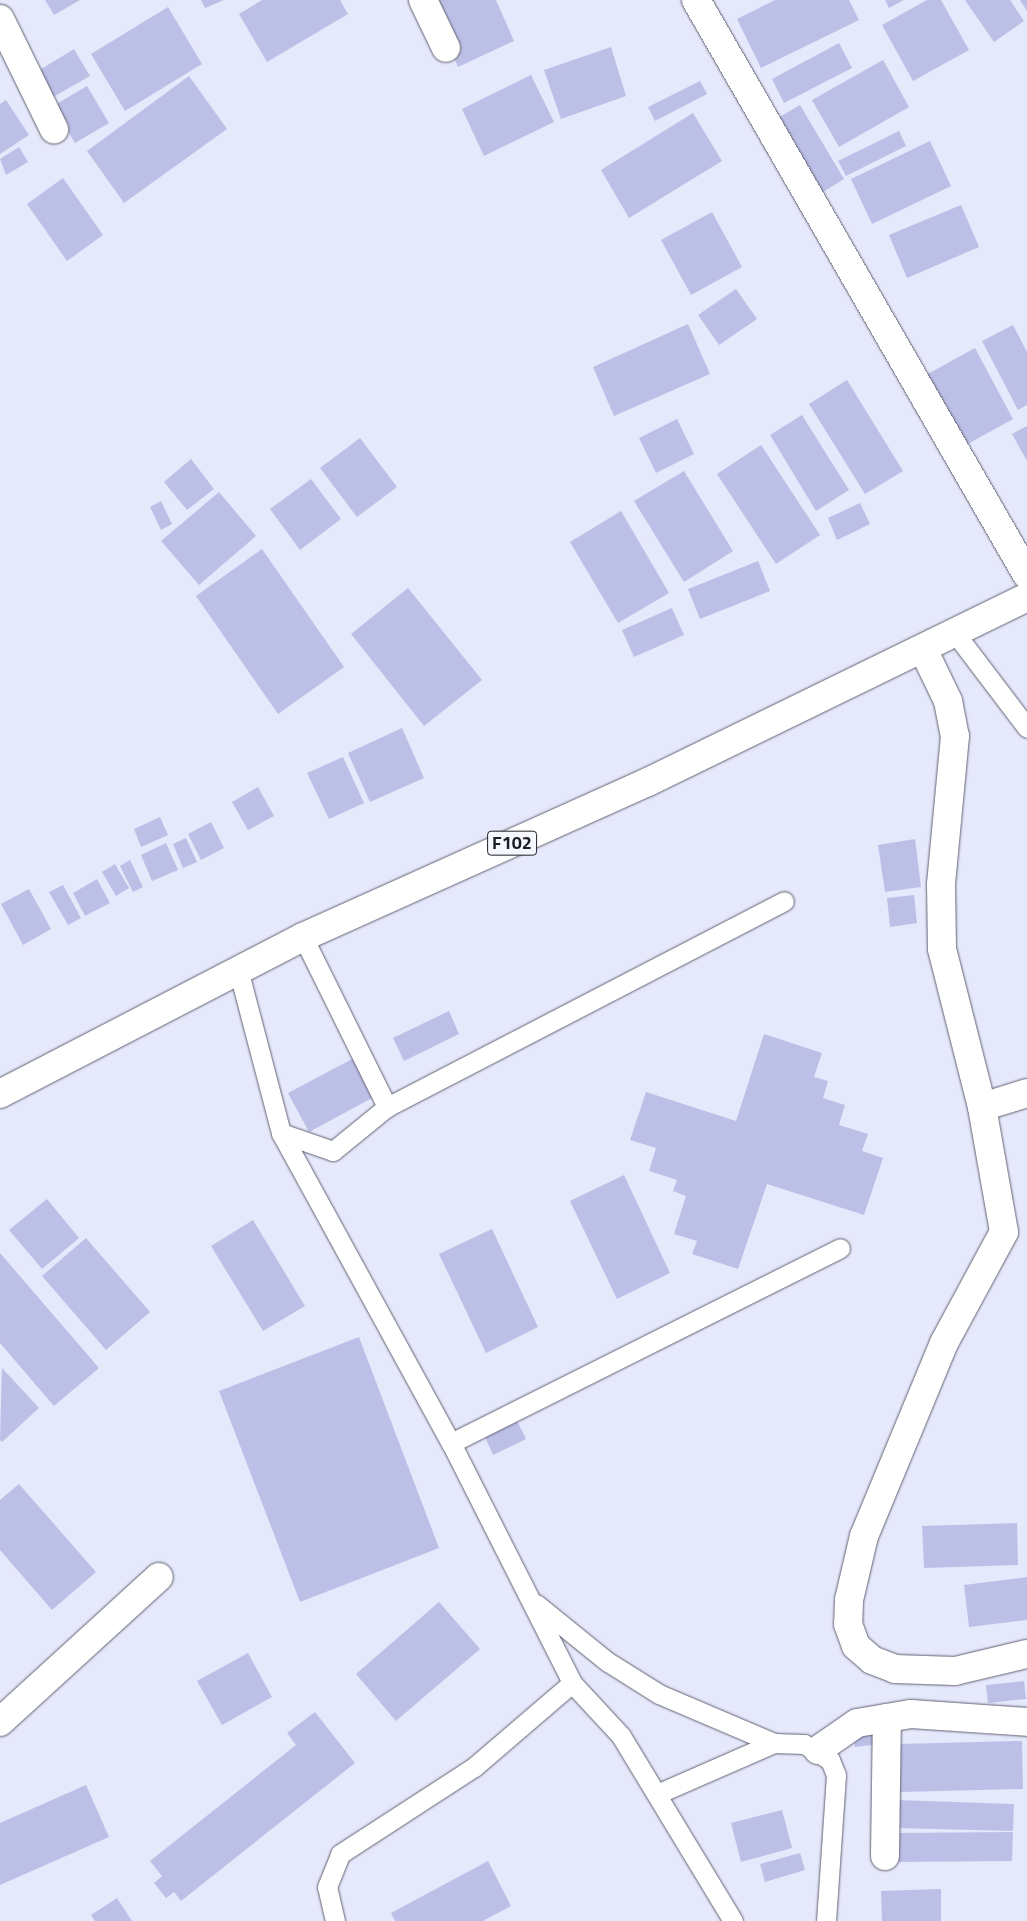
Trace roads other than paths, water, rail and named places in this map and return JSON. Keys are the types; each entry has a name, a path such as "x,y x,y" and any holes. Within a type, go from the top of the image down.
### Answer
{"street":[{"path":"423,0 446,48"},
{"path":"696,0 1027,575"},
{"path":"0,19 54,129"},
{"name":"F102","path":"0,1094 303,937 648,782 1027,597"},
{"path":"923,649 948,701 954,736 941,884 942,949 982,1107 1004,1232 944,1343 864,1536 848,1624 856,1646 872,1660 895,1669 955,1671 1027,1654"},
{"path":"982,1107 1027,1093"},
{"path":"0,1722 159,1577"},
{"path":"818,1750 857,1723 911,1714 1027,1722"},
{"path":"885,1856 887,1718"}],"lane":[{"path":"955,633 1027,728"},
{"path":"281,1133 333,1151 387,1107 784,901"},
{"path":"303,937 387,1107"},
{"path":"238,969 281,1133 451,1443 572,1683 621,1736 733,1921"},
{"path":"451,1443 840,1248"},
{"path":"531,1600 608,1662 658,1694 774,1743 804,1744 818,1750 830,1760 836,1775 826,1921"},
{"path":"335,1921 327,1887 340,1854 474,1767 572,1683"},
{"path":"657,1794 774,1743"}]}
